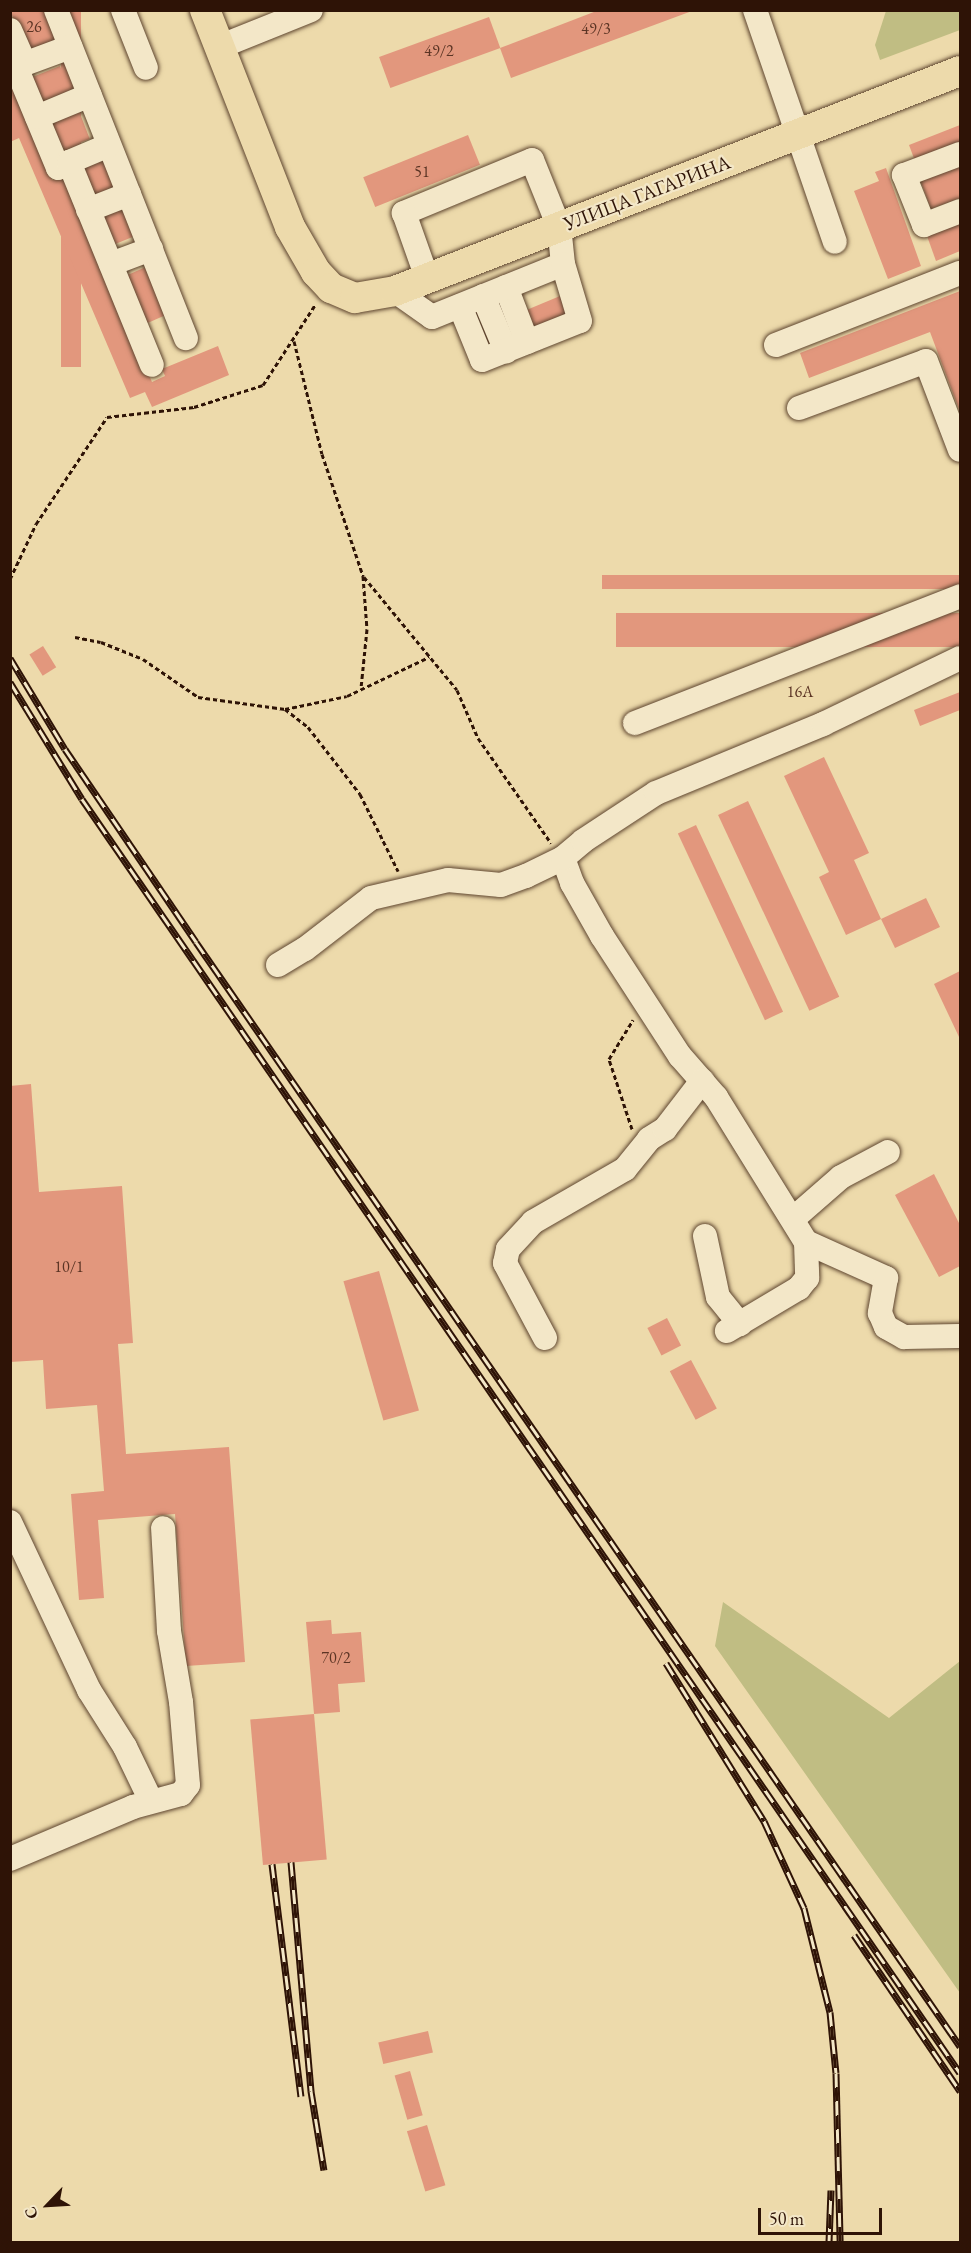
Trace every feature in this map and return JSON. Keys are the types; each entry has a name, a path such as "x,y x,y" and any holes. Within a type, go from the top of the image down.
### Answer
{"main road":[{"path":"205,10 290,227 316,272 331,288"},
{"name":"УЛИЦА ГАГАРИНА","path":"331,288 356,298 395,291 960,71"}],"lane":[{"path":"56,10 186,338"},
{"path":"123,10 146,68"},
{"path":"219,47 311,10"},
{"path":"755,10 835,242"},
{"path":"10,30 17,67 58,168 110,145"},
{"path":"17,67 70,47"},
{"path":"37,117 90,95"},
{"path":"960,154 904,175 924,225 960,211"},
{"path":"427,278 404,213 532,160 559,227 563,264 580,321 482,360 460,306"},
{"path":"69,162 152,365"},
{"path":"88,210 129,194"},
{"path":"111,264 151,249"},
{"path":"395,291 432,317 563,264"},
{"path":"776,345 960,273"},
{"path":"506,287 516,346"},
{"path":"483,296 516,346"},
{"path":"799,408 926,361 960,450"},
{"path":"635,723 960,596"},
{"path":"278,965 305,949 371,898 448,880 501,885 563,858 582,841 656,793 823,724 960,658"},
{"path":"563,858 572,883 643,1000 680,1056 702,1081 794,1218 806,1242 807,1278 781,1300 733,1327 718,1297 705,1236"},
{"path":"545,1338 505,1263 508,1249 533,1222 625,1169 649,1139 665,1129 702,1081"},
{"path":"794,1218 841,1177 888,1152"},
{"path":"806,1242 886,1278 880,1313 886,1327 904,1337 960,1336"},
{"path":"10,1522 90,1690 125,1747 151,1801"},
{"path":"10,1859 151,1801 181,1794 188,1785 181,1702 169,1631 163,1528"}],"path":[{"path":"10,579 36,524 107,417 194,407 263,385 294,341 311,309 331,288"},
{"path":"294,341 322,454 363,576 367,629 361,688"},
{"path":"363,576 457,690 478,738 515,795 563,858"},
{"path":"75,637 101,642 143,659 198,697 285,709 326,703 429,657"},
{"path":"285,709 308,727 360,794 406,889"},
{"path":"642,1149 626,1116 609,1059 643,1000"}],"shaded area":[{"path":"886,11 960,11 960,30 880,60 875,45"},
{"path":"723,1602 889,1718 960,1661 960,1993 715,1646"}],"building":[{"path":"10,10 45,10 57,39 26,52"},
{"path":"61,10 81,10 81,367 61,367"},
{"path":"599,10 692,11 511,78 500,48"},
{"path":"489,17 500,48 390,88 379,57"},
{"path":"60,66 71,93 40,105 29,78"},
{"path":"10,82 52,180 63,175 152,382 165,376 162,369 218,346 229,375 152,407 145,392 130,398 19,138 10,142"},
{"path":"79,111 90,139 60,150 49,122"},
{"path":"960,125 960,144 915,161 909,145"},
{"path":"468,135 480,165 375,207 363,177"},
{"path":"105,158 117,190 93,199 81,167"},
{"path":"960,162 960,198 931,209 919,177"},
{"path":"886,168 921,266 888,279 854,191 879,181 875,172"},
{"path":"124,207 136,236 113,245 102,216"},
{"path":"960,223 960,251 936,261 927,236"},
{"path":"148,266 169,314 145,324 124,277"},
{"path":"960,291 960,412 930,332 809,378 800,353"},
{"path":"560,296 574,328 470,360 460,338"},
{"path":"602,575 960,575 960,589 602,589"},
{"path":"616,613 960,613 960,647 616,647"},
{"path":"43,646 56,667 43,676 29,654"},
{"path":"960,692 960,710 920,726 914,710"},
{"path":"824,757 869,853 854,860 881,919 846,935 819,877 829,872 784,776"},
{"path":"748,801 839,997 809,1011 718,815"},
{"path":"696,825 783,1012 765,1020 678,833"},
{"path":"926,898 940,927 895,948 881,919"},
{"path":"960,971 960,1039 934,984"},
{"path":"31,1084 39,1192 122,1186 133,1343 118,1344 126,1454 229,1447 245,1662 186,1666 175,1514 98,1520 104,1598 79,1600 71,1494 104,1491 97,1405 46,1409 43,1360 10,1362 10,1086"},
{"path":"934,1174 960,1225 960,1266 939,1277 895,1195"},
{"path":"379,1271 419,1410 383,1421 343,1281"},
{"path":"667,1318 681,1346 661,1356 647,1328"},
{"path":"691,1360 717,1409 696,1420 670,1371"},
{"path":"331,1620 332,1634 361,1632 365,1682 338,1684 340,1712 314,1714 306,1622"},
{"path":"314,1714 327,1859 263,1865 250,1720"},
{"path":"428,2031 433,2052 383,2064 378,2042"},
{"path":"410,2071 423,2115 407,2120 395,2075"},
{"path":"427,2125 445,2185 425,2191 407,2131"}],"railway":[{"path":"10,658 65,749 196,942 960,2046"},
{"path":"10,682 82,799 960,2073"},
{"path":"666,1663 764,1821 804,1908 830,2012 836,2073 840,2242"},
{"path":"291,1862 311,2091 324,2170"},
{"path":"272,1864 301,2096"},
{"path":"854,1935 960,2091"},
{"path":"829,2242 831,2190"}]}
